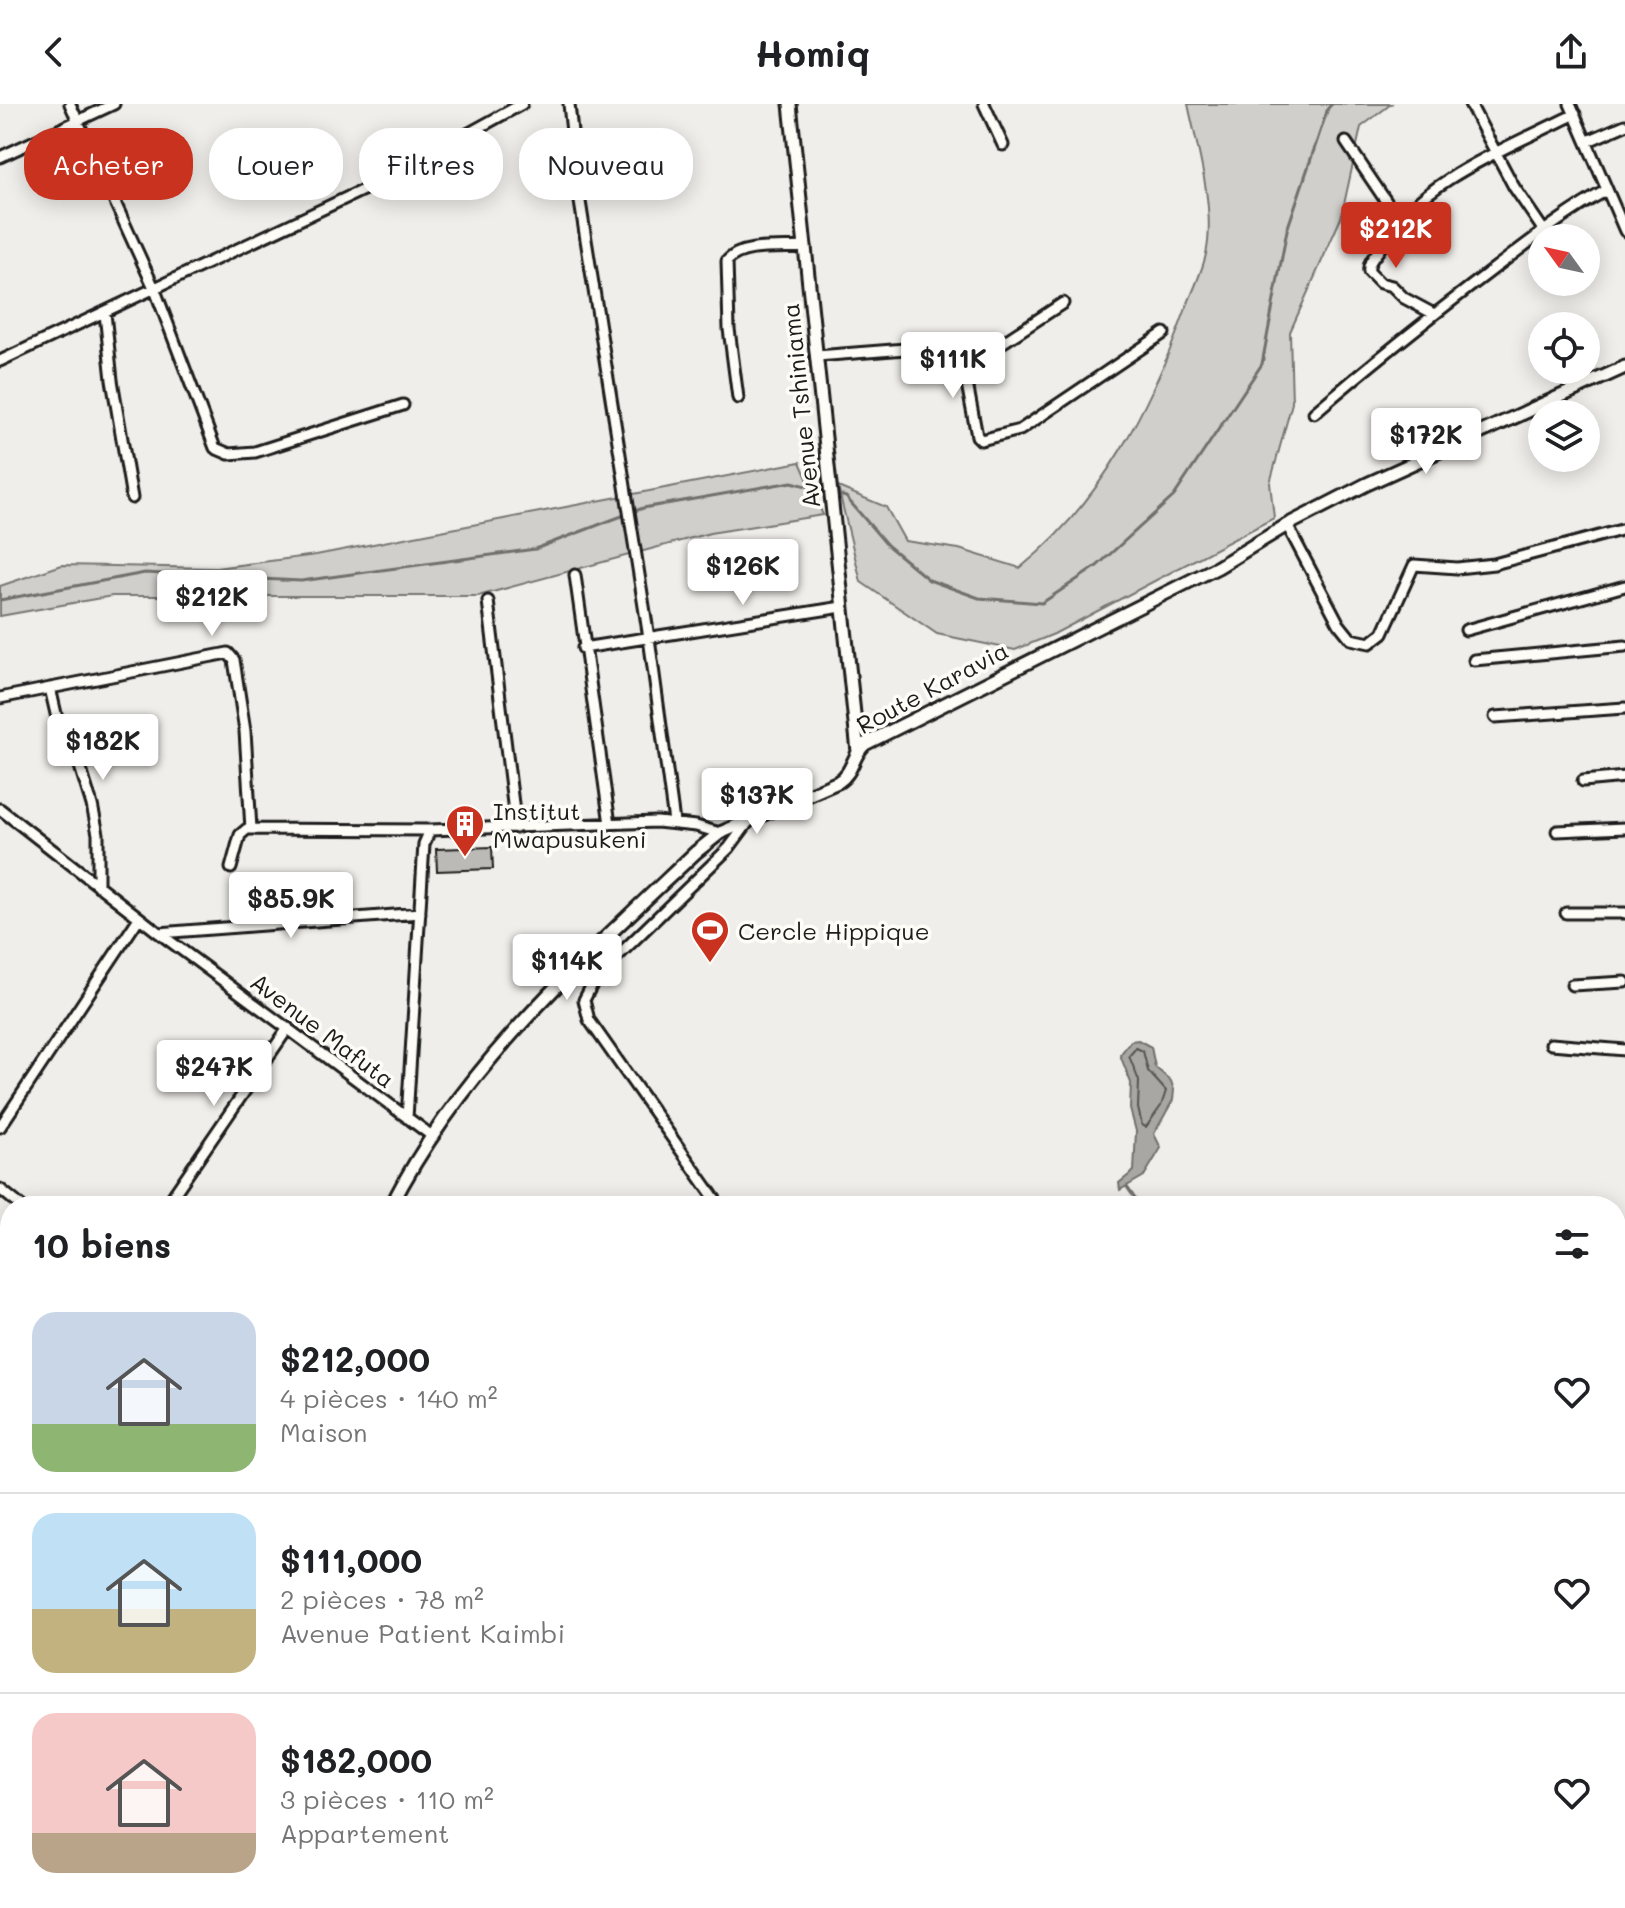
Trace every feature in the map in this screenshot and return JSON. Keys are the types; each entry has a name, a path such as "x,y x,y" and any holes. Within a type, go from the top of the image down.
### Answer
{"street":[{"path":"70,104 155,290 212,442 224,453 255,452 403,405"},
{"path":"0,157 114,104"},
{"path":"0,361 380,182 522,104"},
{"path":"569,104 578,189 649,638 674,822"},
{"name":"Avenue Tshiniama","path":"790,104 858,752"},
{"path":"984,104 1003,145"},
{"path":"1470,104 1496,154 1540,224"},
{"path":"1434,314 1404,298 1389,284 1380,283 1367,269 1398,219 1466,169 1573,109 1625,231"},
{"path":"1588,141 1625,125"},
{"path":"1346,142 1398,219"},
{"path":"1555,224 1607,190"},
{"path":"1314,413 1434,314 1528,243"},
{"path":"738,398 729,329 727,261 733,254 744,251 806,247"},
{"path":"964,368 1063,303"},
{"path":"105,313 112,380 132,498"},
{"path":"817,356 954,345 958,347 964,368 977,436 984,439 1020,430 1164,333"},
{"name":"Route Karavia","path":"397,1196 432,1136 491,1058 547,993 720,833 844,778 853,767 861,746 1218,567 1287,525 1367,484 1625,367"},
{"path":"1287,525 1339,624 1351,639 1370,643 1383,633 1414,565 1457,568 1494,564 1625,529"},
{"path":"575,575 610,824"},
{"path":"1466,630 1625,586"},
{"path":"488,601 516,828"},
{"path":"583,648 842,607"},
{"path":"1474,660 1625,646"},
{"path":"0,698 218,653 231,655 245,731 251,829"},
{"path":"50,688 60,731 78,760 92,805 98,834 98,886"},
{"path":"1495,717 1625,708"},
{"path":"856,730 876,738"},
{"path":"1583,781 1625,777"},
{"name":"Avenue Mafuta","path":"0,809 139,918 432,1136"},
{"path":"713,1196 589,1020 584,1000 596,977 729,848 749,821"},
{"path":"231,868 240,835 244,830 251,829 430,830 674,822 720,833"},
{"path":"1557,831 1625,828"},
{"path":"407,1118 424,844 430,830"},
{"path":"159,933 420,913"},
{"path":"1566,913 1625,913"},
{"path":"0,1127 139,918"},
{"path":"1572,985 1625,982"},
{"path":"173,1196 288,1028"},
{"path":"1551,1044 1625,1050"}],"shaded area":[{"path":"1188,104 1391,104 1361,127 1341,218 1290,332 1292,403 1270,483 1274,518 1054,634 1015,650 937,634 861,582 838,487 886,507 905,541 959,549 1020,568 1075,514 1099,483 1139,417 1171,347 1204,261 1209,218"},
{"path":"800,462 823,515 710,533 478,596 112,596 0,616 0,586 62,565 216,568 316,555"}],"water":[{"path":"1138,1040 1151,1047 1155,1067 1171,1081 1173,1100 1154,1134 1161,1148 1144,1176 1120,1190 1119,1183 1134,1171 1136,1131 1130,1109 1131,1083 1120,1055 1131,1041"}],"building":[{"name":"Institut Mwapusukeni","path":"492,847 493,869 437,871 436,849"}],"waterway":[{"path":"836,494 846,497 887,545 929,580 979,598 1042,603 1097,566 1174,496 1262,364 1287,230 1328,108 1332,104"},
{"path":"0,600 145,573 301,581 535,549 643,508 792,482 828,492"},
{"path":"1127,1187 1133,1196"}],"place":[{"name":"Institut Mwapusukeni","path":"465,858"},
{"name":"Cercle Hippique","path":"710,964"}]}
